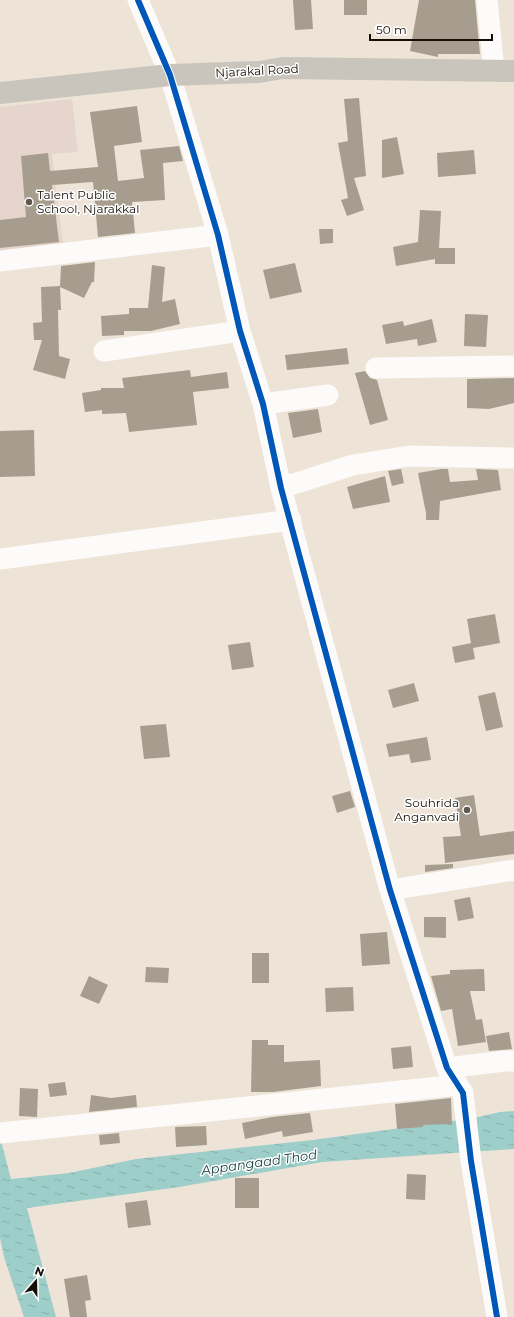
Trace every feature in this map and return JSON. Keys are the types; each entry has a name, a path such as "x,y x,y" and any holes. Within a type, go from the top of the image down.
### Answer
{"main road":[{"name":"Njarakal Road","path":"0,93 170,75 259,72 283,68 504,71"}],"street":[{"path":"138,0 170,75 218,234 240,331 263,404 281,488 291,520 390,890 456,1082 497,1317"},
{"path":"486,0 504,71"},
{"path":"0,261 218,234"},
{"path":"104,351 240,331"},
{"path":"376,368 514,366"},
{"path":"263,404 328,395"},
{"path":"281,488 353,465 409,456 514,458"},
{"path":"0,559 291,520"},
{"path":"390,890 514,870"},
{"path":"1,1133 456,1082 504,1061 514,1061"}],"shaded area":[{"name":"Talent Public School, Njarakkal","path":"72,99 78,152 52,154 64,251 0,259 0,107"}],"water":[{"name":"Appangaad Thod","path":"514,1111 514,1149 322,1162 179,1187 27,1208 56,1317 24,1317 4,1257 0,1238 0,1137 11,1179 69,1173 136,1159 313,1140 474,1118 500,1112"}],"building":[{"path":"293,0 311,0 313,29 295,30"},
{"path":"344,0 367,0 367,15 344,15"},
{"path":"419,0 475,0 480,54 438,54 438,57 410,51"},
{"path":"359,98 366,176 354,178 364,210 347,216 341,200 348,198 338,143 348,141 344,99"},
{"path":"137,106 142,142 114,146 118,181 144,178 140,150 179,146 183,161 163,163 165,200 132,202 135,233 98,237 93,182 52,185 59,242 0,248 0,220 26,217 21,156 48,153 50,171 98,167 90,112"},
{"path":"397,137 404,174 382,178 382,140"},
{"path":"474,150 476,174 438,177 437,153"},
{"path":"420,210 441,211 439,248 455,248 455,264 435,264 435,259 396,266 393,247 418,242"},
{"path":"319,229 333,229 333,243 320,244"},
{"path":"95,262 94,282 92,282 84,298 60,287 61,310 58,310 59,356 70,359 65,379 33,370 42,340 34,340 33,323 42,322 41,287 60,286 61,266"},
{"path":"295,263 302,292 270,299 263,270"},
{"path":"152,265 165,267 162,302 175,299 180,324 151,331 124,331 124,335 102,336 101,316 129,314 129,308 148,308"},
{"path":"465,314 488,315 486,347 464,346"},
{"path":"432,319 437,342 418,346 417,339 386,344 382,325 403,321 404,326"},
{"path":"347,348 349,364 287,370 285,355"},
{"path":"190,370 191,377 227,372 229,388 193,392 197,425 129,432 126,413 102,414 102,410 85,412 82,393 101,390 101,388 124,388 122,378"},
{"path":"365,371 370,378 377,380 388,420 370,425 355,373"},
{"path":"514,378 514,403 489,409 467,408 467,379"},
{"path":"318,409 322,432 293,438 288,413"},
{"path":"34,430 35,476 0,477 0,431"},
{"path":"401,469 404,483 392,486 388,471"},
{"path":"448,469 450,482 478,480 476,469 498,470 501,490 440,501 439,520 426,520 418,473"},
{"path":"385,476 390,502 353,509 347,487"},
{"path":"495,614 500,643 473,648 475,659 455,663 452,647 471,643 467,619"},
{"path":"250,642 254,667 232,670 228,645"},
{"path":"414,683 419,701 393,708 388,690"},
{"path":"495,692 503,727 486,731 478,696"},
{"path":"166,724 170,757 144,759 140,726"},
{"path":"427,737 431,760 411,763 409,754 389,757 386,744"},
{"path":"350,791 355,807 337,813 332,796"},
{"path":"474,795 480,836 514,831 514,854 445,863 443,837 461,836 455,798"},
{"path":"453,864 453,868 425,872 425,865"},
{"path":"470,897 474,918 458,921 454,900"},
{"path":"424,917 446,917 446,938 424,937"},
{"path":"387,932 390,964 362,966 360,934"},
{"path":"252,953 269,953 269,983 252,983"},
{"path":"146,967 169,968 168,983 145,982"},
{"path":"484,969 485,991 470,991 476,1020 482,1019 486,1042 458,1046 452,1009 441,1011 431,976 450,974 450,970"},
{"path":"89,976 108,985 99,1004 80,996"},
{"path":"353,987 354,1011 326,1012 325,988"},
{"path":"509,1032 512,1049 489,1051 486,1036"},
{"path":"252,1040 268,1040 268,1045 284,1045 284,1062 320,1060 321,1086 273,1092 251,1092"},
{"path":"411,1046 413,1067 393,1069 391,1048"},
{"path":"65,1082 67,1095 50,1097 48,1084"},
{"path":"20,1088 38,1089 37,1117 19,1116"},
{"path":"91,1095 111,1098 136,1095 137,1107 89,1112"},
{"path":"451,1098 452,1124 423,1125 423,1127 397,1129 395,1104"},
{"path":"310,1113 313,1132 283,1137 282,1131 245,1139 242,1123 272,1117"},
{"path":"206,1126 207,1145 176,1147 175,1127"},
{"path":"119,1133 120,1143 100,1145 99,1135"},
{"path":"407,1174 426,1175 425,1200 406,1199"},
{"path":"235,1178 259,1178 259,1208 235,1208"},
{"path":"147,1200 151,1225 128,1228 125,1203"},
{"path":"87,1275 91,1300 85,1301 87,1317 70,1317 64,1279"}],"cycle path":[{"path":"138,0 170,75 218,235 240,331 263,404 281,488 390,890 447,1068 463,1093 471,1161 497,1317"}],"place":[{"name":"Talent Public School, Njarakkal","path":"29,202"},
{"name":"Souhrida Anganvadi","path":"467,810"}]}
